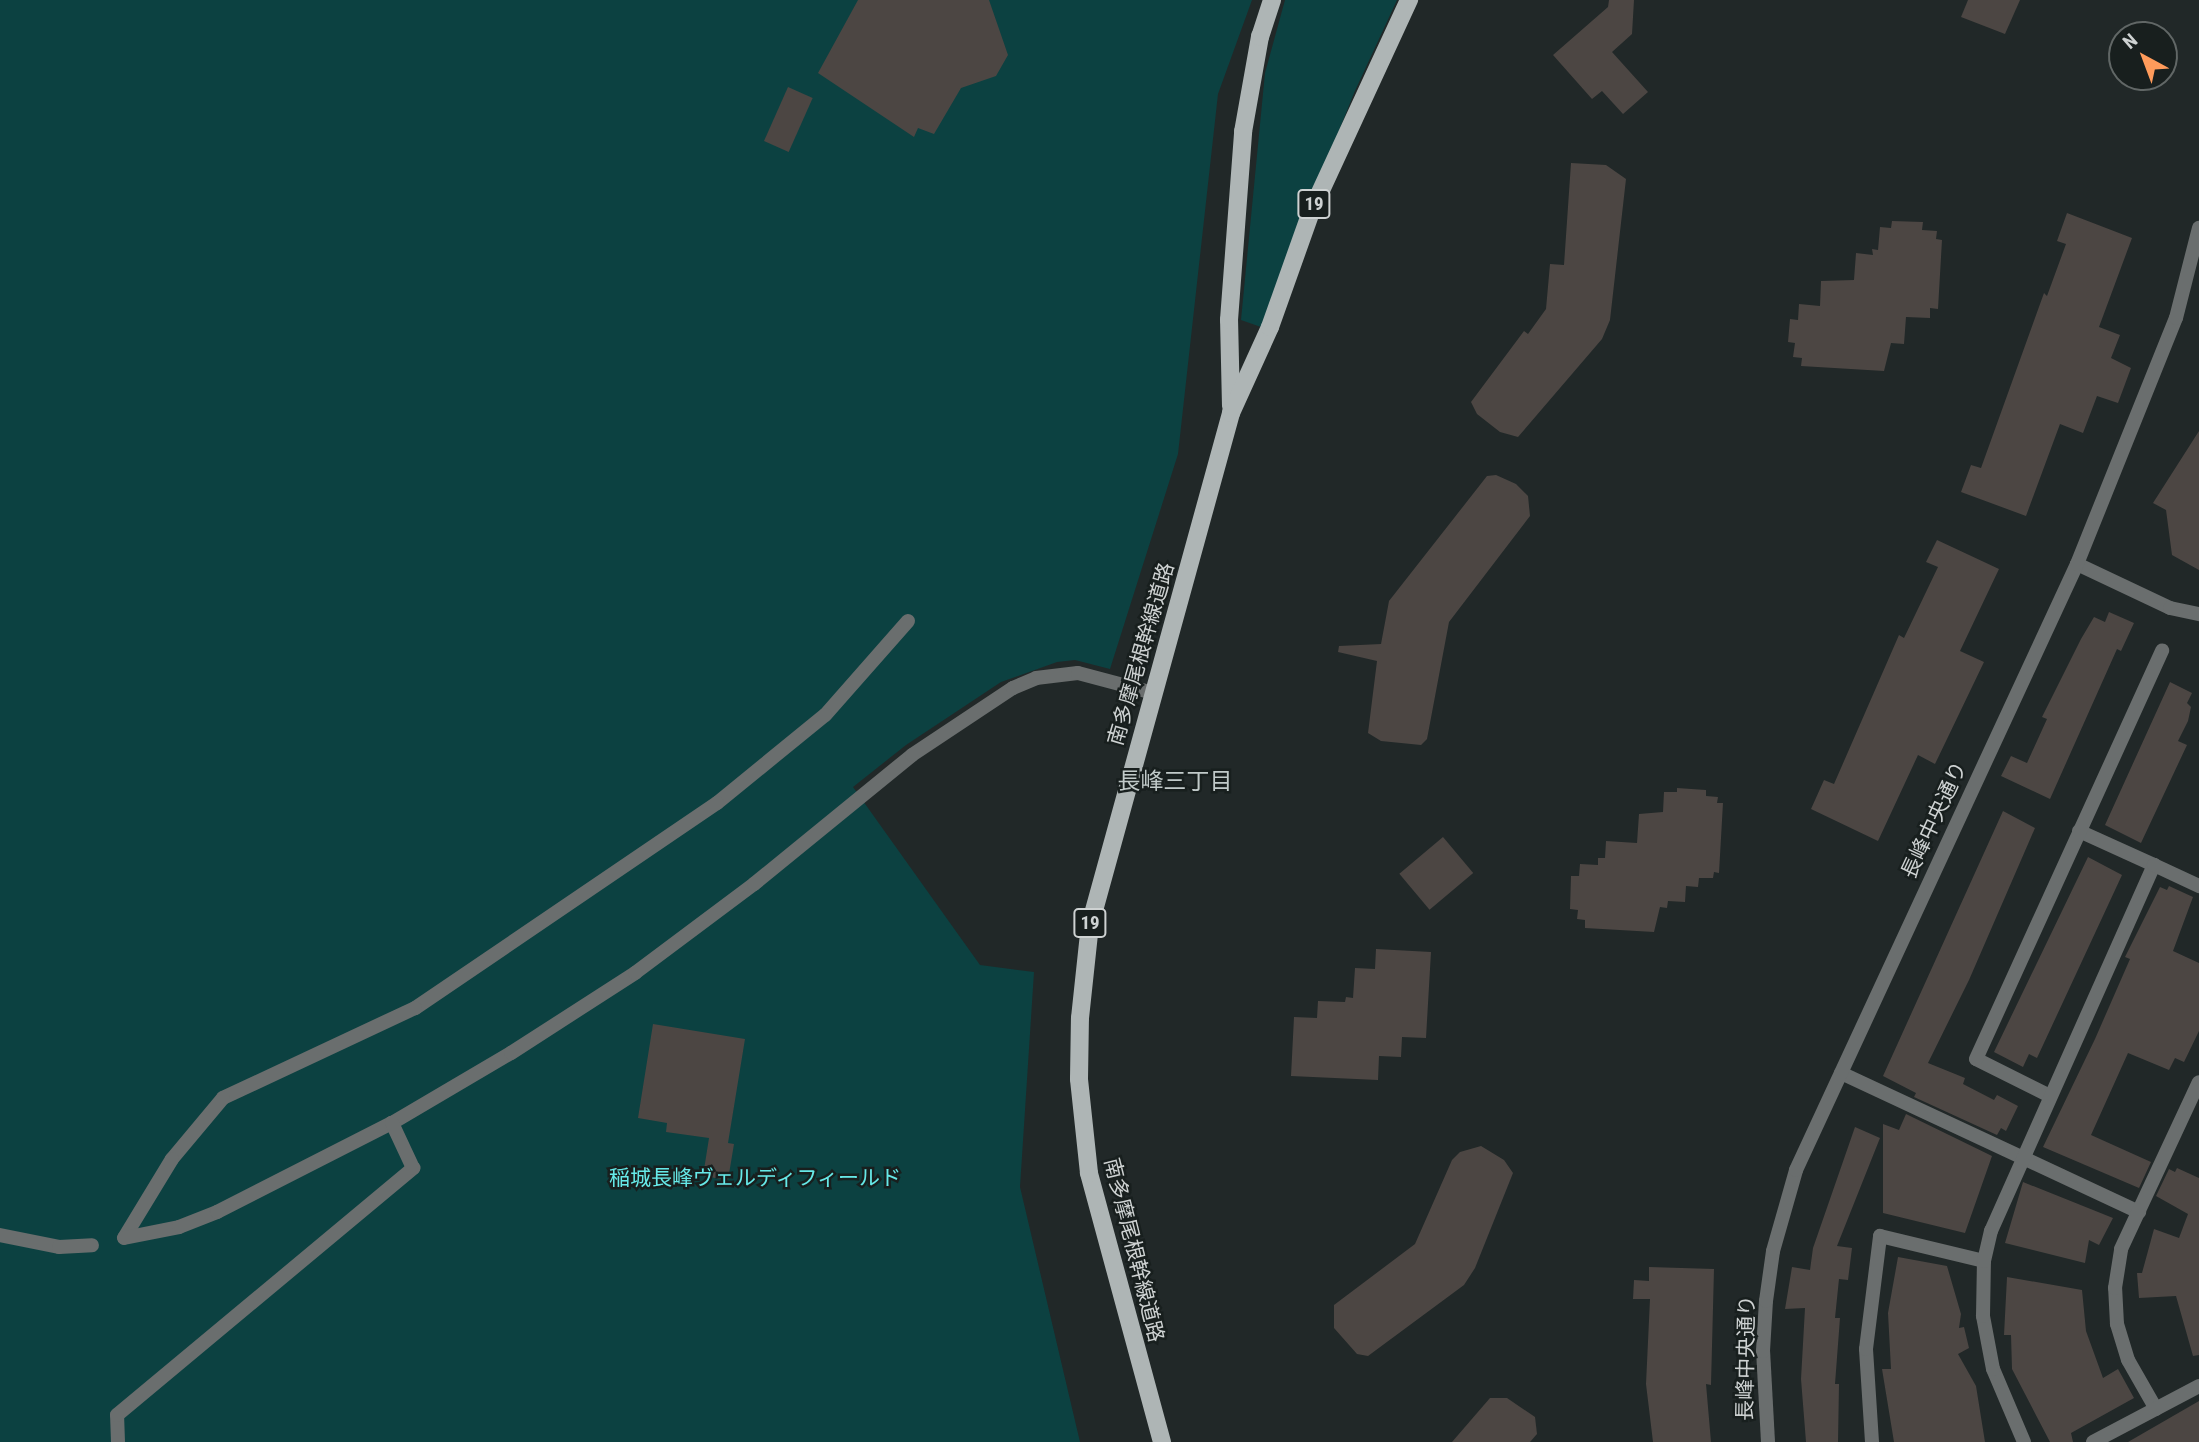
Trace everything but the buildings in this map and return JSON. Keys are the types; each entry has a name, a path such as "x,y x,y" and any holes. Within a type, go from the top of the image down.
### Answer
{"main road":[{"name":"南多摩尾根幹線道路","path":"1231,413 1229,320 1243,132 1260,37 1272,0"},
{"name":"南多摩尾根幹線道路","path":"1162,1442 1098,1219 1079,1079 1080,1018 1090,925 1231,413 1270,327 1311,212 1409,0"}],"street":[{"name":"長峰中央通り","path":"1768,1442 1763,1351 1773,1251 1797,1170 2077,564 2176,318 2199,228"},
{"path":"2077,564 2170,608 2199,614"},
{"path":"908,621 825,715 717,803 415,1007 223,1098 172,1159 124,1238 178,1227 218,1212 392,1123 635,973 754,884 912,755 1013,688 1036,678 1078,673 1153,693"},
{"path":"2048,1095 1976,1059 2162,650"},
{"path":"2079,831 2199,886"},
{"path":"2024,1442 1993,1369 1983,1316 1984,1261 1991,1231 2021,1155 2154,865"},
{"path":"1841,1073 2139,1212"},
{"path":"2156,1409 2128,1360 2117,1324 2115,1288 2121,1249 2199,1082"},
{"path":"118,1442 117,1415 413,1168 392,1123"},
{"path":"0,1235 59,1247 92,1245"},
{"path":"1872,1442 1866,1349 1880,1236 1984,1261"},
{"path":"2093,1442 2199,1386"}],"green space":[{"name":"稲城長峰ヴェルディフィールド","path":"0,0 1252,0 1218,94 1178,454 1110,669 1075,660 1057,662 1001,682 906,745 853,787 980,965 1034,972 1020,1187 1080,1442 0,1442"},
{"path":"1285,0 1397,0 1354,93 1261,327 1241,320 1265,73"}],"district":[{"name":"長峰三丁目","path":"1175,782"}]}
